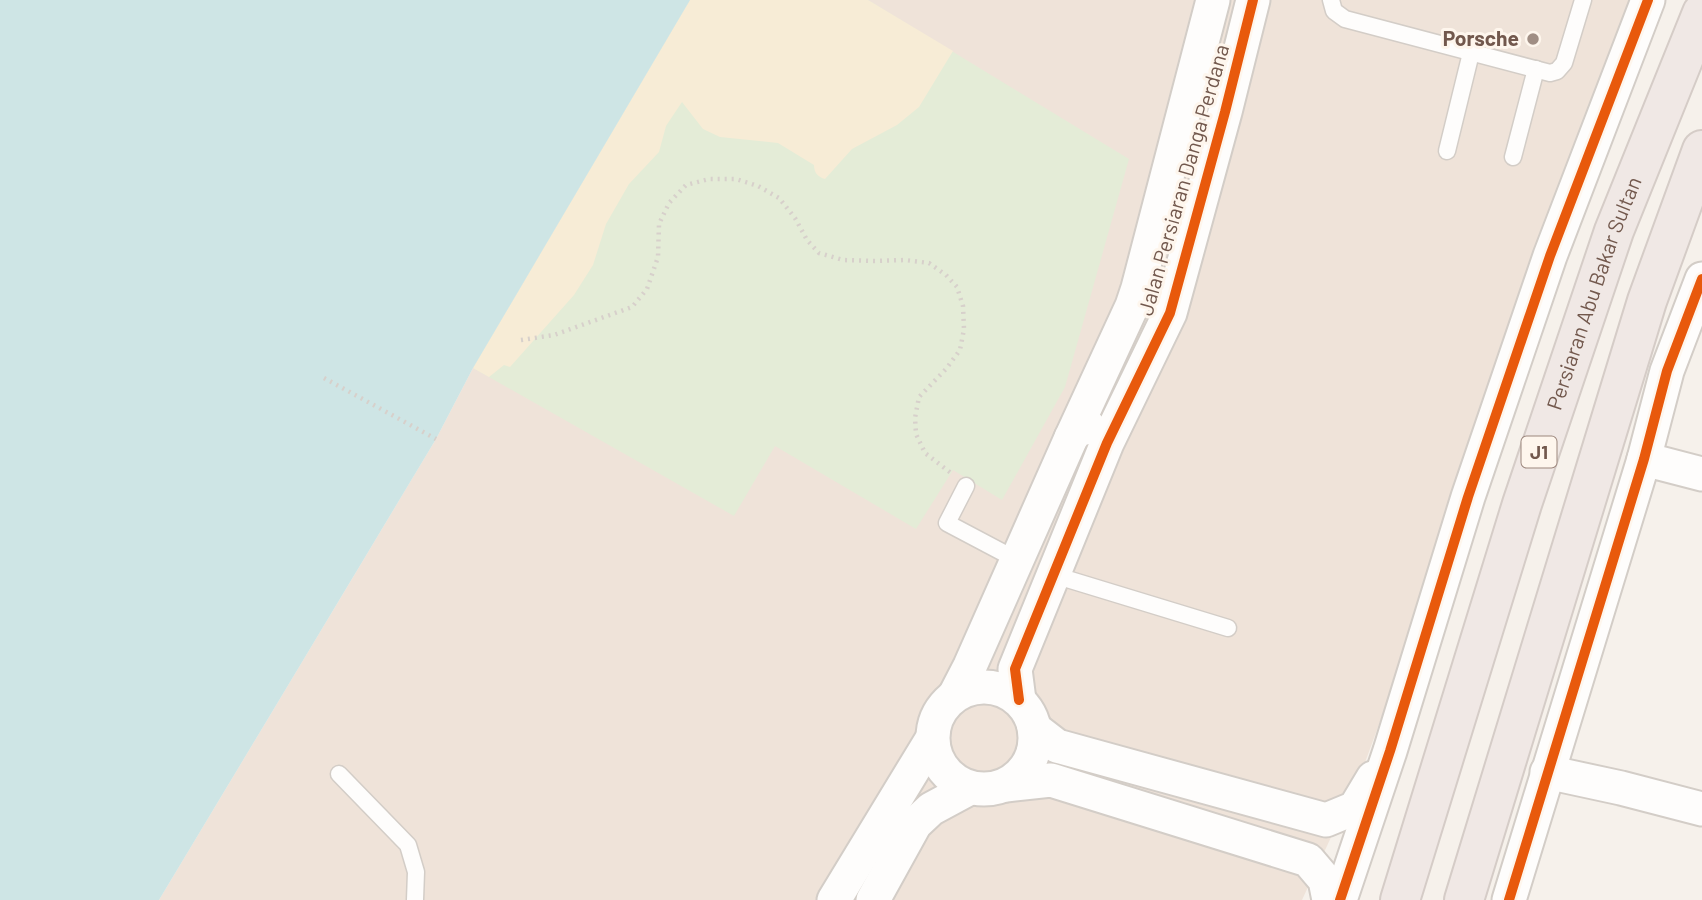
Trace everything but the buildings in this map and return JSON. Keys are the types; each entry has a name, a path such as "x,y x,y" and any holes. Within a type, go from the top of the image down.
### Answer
{"highway":[{"name":"Persiaran Abu Bakar Sultan","path":"1400,900 1522,504 1614,231 1702,13"},
{"path":"1464,900 1638,327 1702,150"}],"street":[{"name":"Jalan Persiaran Danga Perdana","path":"955,695 1135,297 1213,0"},
{"name":"Jalan Persiaran Danga Perdana","path":"1019,700 1015,669 1107,443 1170,313 1253,0"},
{"path":"1340,900 1390,751 1468,497 1550,256 1648,0"},
{"path":"1509,900 1644,459 1667,371 1702,279"},
{"path":"1071,438 1077,430 1087,426 1103,433 1107,443"},
{"path":"1644,459 1702,474"},
{"path":"1006,785 1021,774 1031,761 1035,746 1035,729 1029,713 1019,700 1004,690 988,686 970,688 955,695 942,706 934,722 932,739 935,755 943,770 955,781 970,788 989,790 1006,785 1051,780 1308,860 1325,880 1329,900"},
{"path":"1035,729 1057,746 1326,820 1355,808 1390,751"},
{"path":"834,900 932,739"},
{"path":"1547,772 1702,809"},
{"path":"873,900 915,824 931,809 970,788"}],"lane":[{"path":"1331,0 1334,11 1345,19 1550,73 1557,71 1564,63 1583,0"},
{"path":"1447,151 1471,53"},
{"path":"1513,157 1536,69"},
{"path":"966,485 947,523 1017,559"},
{"path":"1054,575 1228,628"},
{"path":"339,774 408,845 416,872 415,900"}],"path":[{"path":"521,340 554,335 632,307 647,289 658,257 659,224 669,203 686,186 709,179 736,179 758,186 779,198 819,253 843,260 905,260 929,263 957,287 963,306 964,329 960,350 919,397 915,418 916,434 925,453 966,485"},
{"path":"324,377 436,439"}],"shaded area":[{"path":"0,0 690,0 473,368 436,439 159,900 0,900"},
{"path":"690,0 1634,0 1493,413 1363,768 1302,900 159,900 436,439 473,368"}],"green space":[{"path":"690,0 868,0 1129,159 1065,387 1002,500 953,470 916,529 775,446 734,516 473,368"}],"sand":[{"path":"690,0 868,0 953,51 919,107 897,125 852,149 825,179 817,174 814,165 778,143 720,137 703,129 682,102 666,126 659,152 629,184 606,224 593,265 574,295 510,367 504,365 489,377 473,368"}],"cycle path":[{"path":"1019,700 1015,669 1107,443 1170,313 1253,0"},
{"path":"1340,900 1390,751 1468,497 1550,256 1648,0"},
{"path":"1509,900 1644,459 1667,371 1702,279"}],"place":[{"name":"Porsche","path":"1533,39"}]}
